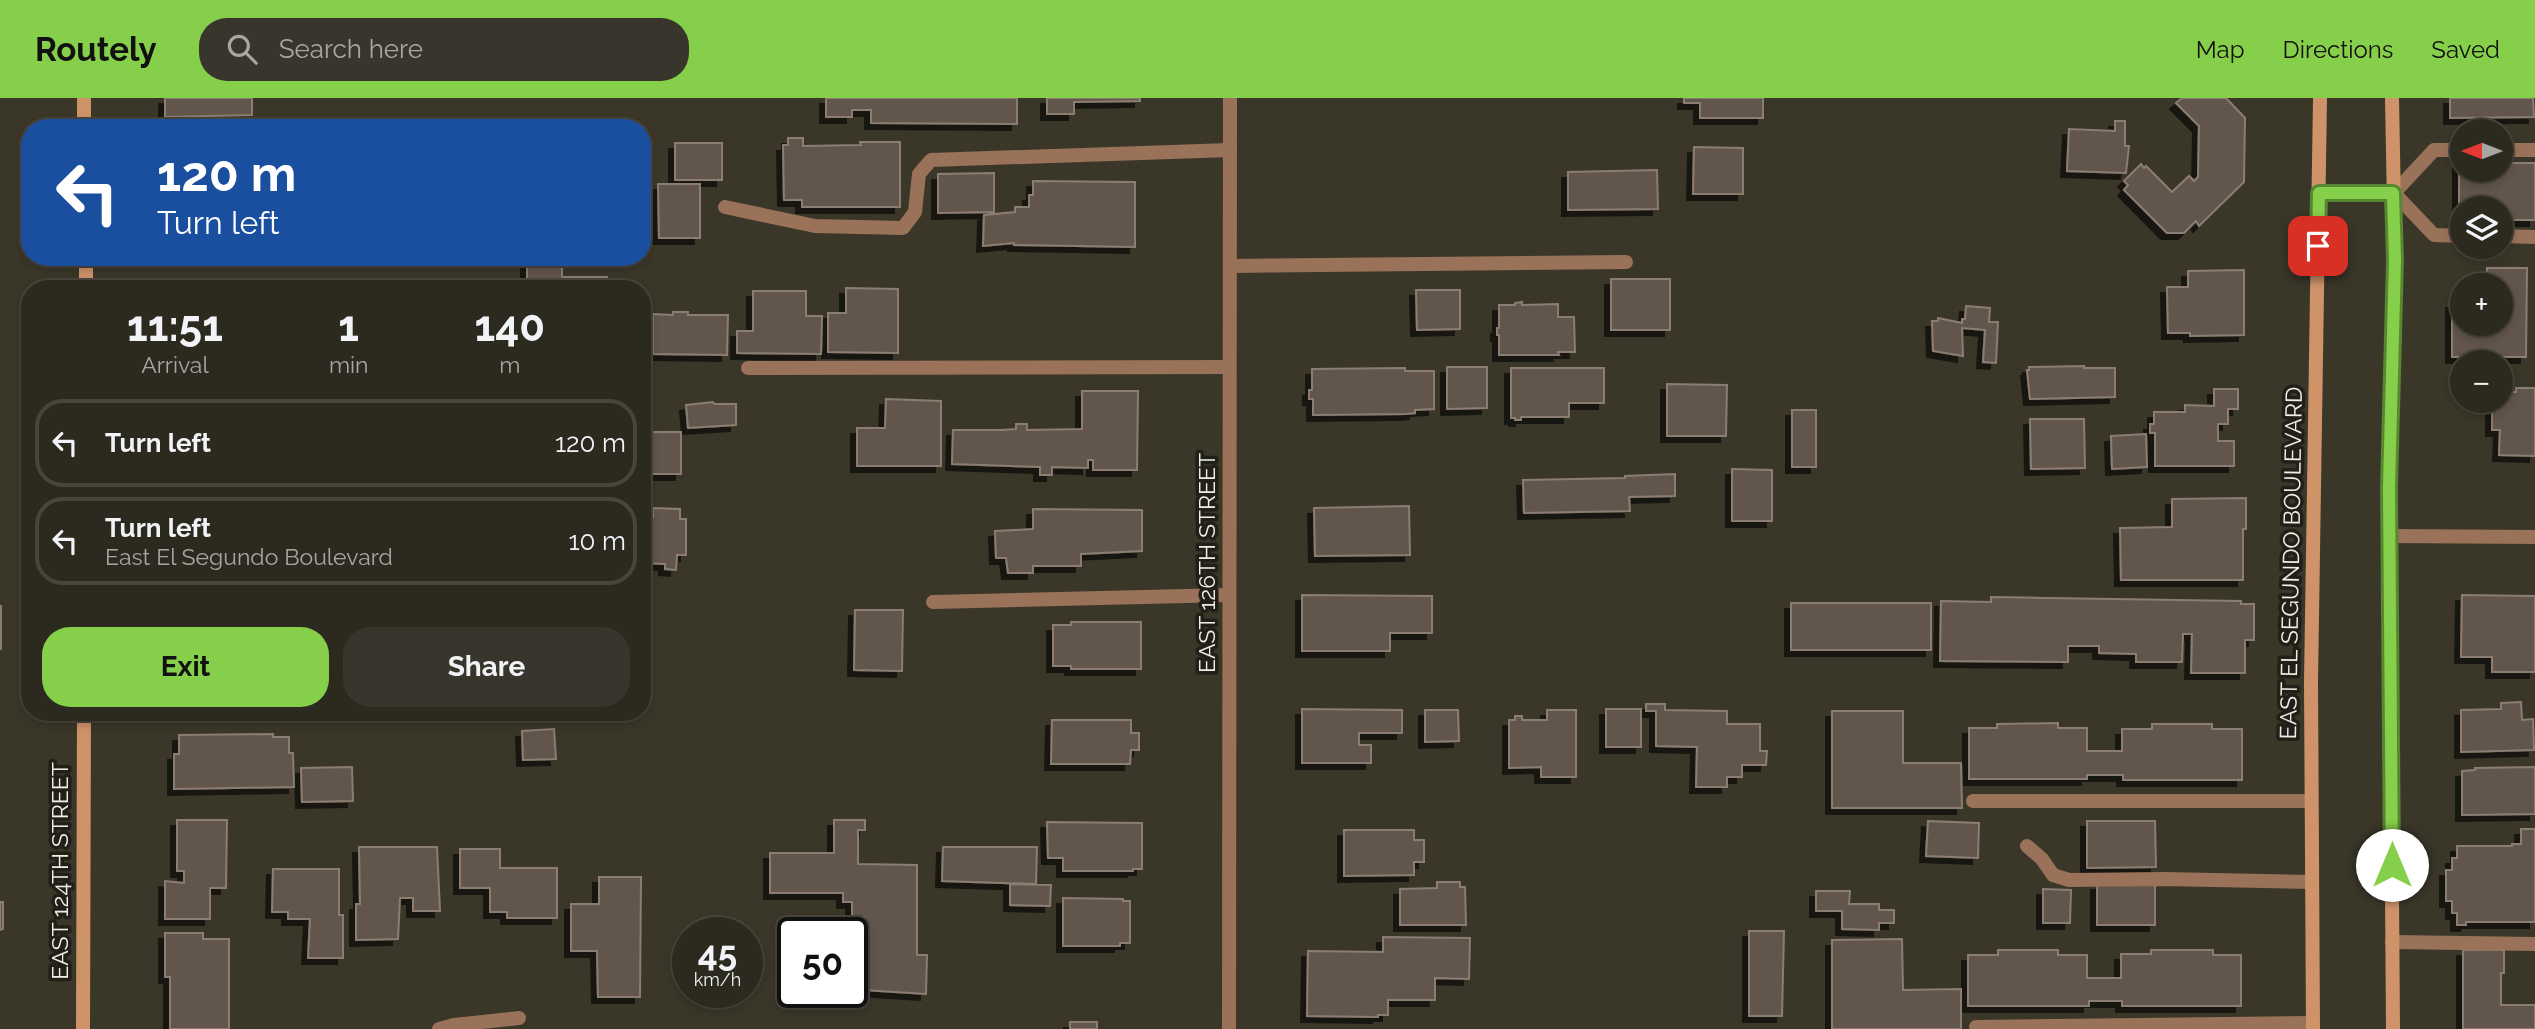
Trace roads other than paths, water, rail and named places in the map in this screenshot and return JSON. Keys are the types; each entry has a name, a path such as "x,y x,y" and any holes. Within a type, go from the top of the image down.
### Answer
{"main road":[{"path":"84,98 84,119"},
{"name":"EAST EL SEGUNDO BOULEVARD","path":"2313,1026 2311,801 2320,98"},
{"path":"2392,98 2395,260 2389,536 2393,1029"},
{"name":"EAST 124TH STREET","path":"83,721 83,1029"}],"street":[{"name":"EAST 126TH STREET","path":"1229,1029 1230,98"},
{"path":"725,207 815,226 902,228 915,212 919,174 931,160 1230,150"},
{"path":"2393,193 2434,150 2450,150"},
{"path":"2513,150 2535,150"},
{"path":"2319,193 2393,193 2434,235 2450,236"},
{"path":"2513,236 2535,237"},
{"path":"1230,266 1626,262"},
{"path":"748,368 1229,367"},
{"path":"2389,536 2535,537"},
{"path":"933,601 1229,595"},
{"path":"1973,801 2311,801"},
{"path":"2027,846 2042,859 2053,875 2069,880 2312,882"},
{"path":"2392,942 2535,944"},
{"path":"439,1029 519,1018"},
{"path":"1976,1027 2313,1026"}]}
